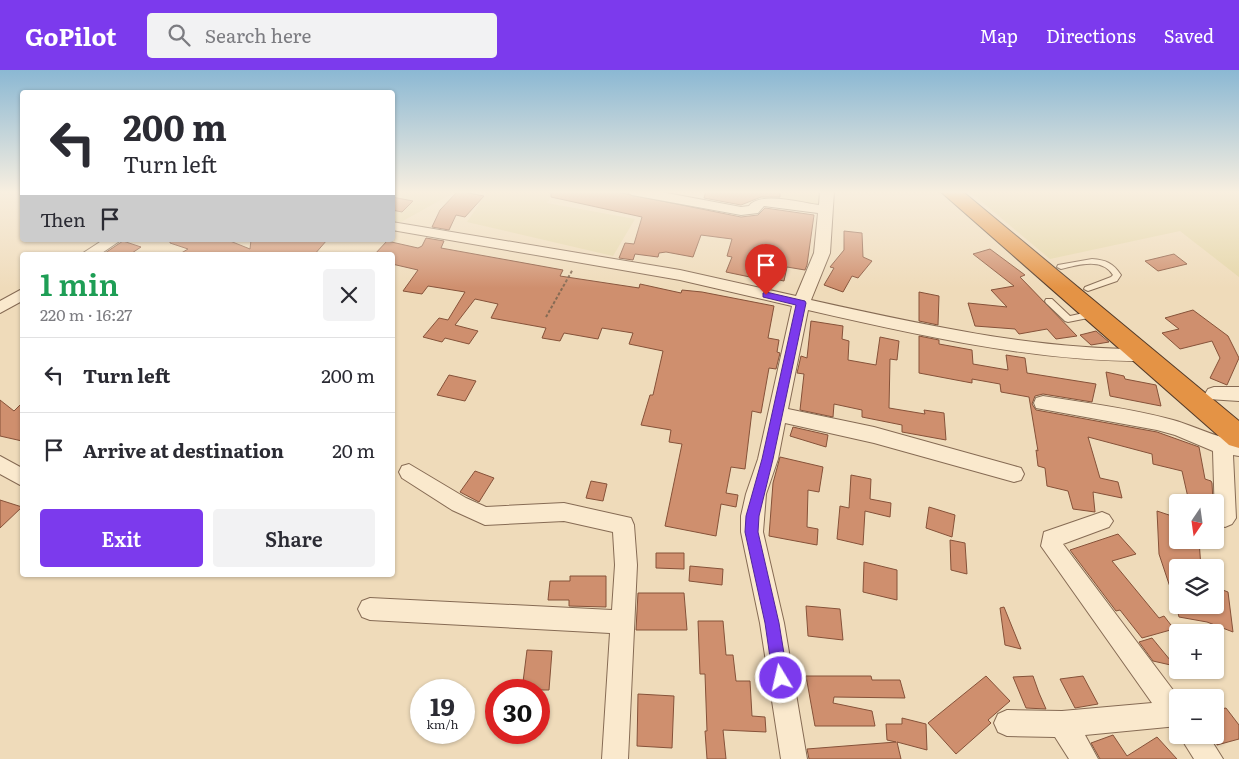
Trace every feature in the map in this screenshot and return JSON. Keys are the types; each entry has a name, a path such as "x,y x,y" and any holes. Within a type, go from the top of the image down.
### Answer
{"highway":[{"path":"988,223 1143,355 1234,444"},
{"path":"1008,223 1239,414"}],"street":[{"path":"794,759 772,623 752,532 756,494 768,459 801,303 817,269 822,253 824,223"},
{"path":"395,227 680,275 863,317 1059,352 1143,355"},
{"path":"93,252 111,242"},
{"path":"0,308 20,295"},
{"path":"1214,394 1239,394"},
{"path":"1043,403 1156,423 1234,444 1225,518"},
{"path":"777,414 874,435 1014,474"},
{"path":"0,464 20,477"},
{"path":"409,472 459,504 485,516 564,512 623,525 626,565 615,759"},
{"path":"1102,521 1056,537 1052,539 1052,546 1169,705"},
{"path":"370,609 623,622"},
{"path":"1007,722 1062,724 1169,716"},
{"path":"1062,724 1085,759"},
{"path":"1199,744 1210,759"}],"lane":[{"path":"1061,267 1100,262 1110,265 1117,275 1114,279 1088,289"},
{"path":"1049,301 1068,319 1096,314"}],"path":[{"path":"546,317 579,259"}],"shaded area":[{"path":"472,223 633,223 613,256"},
{"path":"1007,223 1239,223 1239,277 1180,231 1050,259"}],"building":[{"path":"434,223 452,223 449,230 432,227"},
{"path":"640,223 813,223 805,270 787,267 784,281 770,278 769,281 726,272 732,257 727,256 732,239 701,235 693,257 666,252 659,253 658,257 635,254 633,260 619,258 625,243 634,244"},
{"path":"844,231 862,233 863,257 872,261 858,278 852,276 843,292 824,285 834,268 830,267 844,250"},
{"path":"426,238 444,241 441,248 563,270 560,276 639,288 640,284 681,293 682,290 702,292 774,306 768,338 779,340 777,352 780,353 776,369 769,368 761,413 752,411 745,469 731,467 726,493 738,495 736,507 721,504 716,536 665,526 682,444 669,442 671,430 641,425 650,395 653,395 663,351 629,344 633,333 602,328 598,339 564,333 560,341 542,338 546,328 491,318 498,304 475,299 455,325 478,331 469,344 445,338 442,342 423,337 439,318 448,320 465,292 428,286 422,294 403,291 418,270 395,265 395,252 377,252 386,242 418,248 422,246"},
{"path":"122,242 141,247 134,252 106,252"},
{"path":"232,242 250,249 251,242 325,242 317,252 183,252 188,249 170,243"},
{"path":"990,249 1025,275 1020,277 1077,336 1056,339 1047,329 1019,334 1015,329 975,326 968,303 1007,307 991,290 1014,286 973,254"},
{"path":"1174,254 1187,264 1158,271 1145,261"},
{"path":"919,292 939,296 938,325 919,321"},
{"path":"1193,310 1228,336 1239,358 1227,385 1210,378 1220,358 1212,341 1180,349 1162,333 1179,329 1165,318"},
{"path":"811,321 843,326 842,339 849,341 848,360 876,365 880,337 899,341 897,360 890,359 889,408 925,414 924,410 944,413 946,440 902,432 902,425 862,417 862,410 834,404 833,417 800,410 804,374 797,373 801,356 807,358"},
{"path":"1096,331 1109,342 1091,345 1080,335"},
{"path":"919,336 939,340 939,344 972,350 973,364 1008,370 1006,355 1025,358 1027,373 1096,384 1092,402 1043,394 1035,396 1032,404 1036,410 1157,432 1199,447 1205,479 1211,481 1213,494 1187,494 1182,471 1153,464 1152,454 1088,437 1100,478 1118,482 1122,498 1093,492 1095,512 1073,509 1068,491 1047,486 1045,468 1038,466 1036,450 1038,451 1029,397 1001,392 1000,384 972,379 972,383 919,373"},
{"path":"1106,372 1124,376 1125,379 1156,385 1161,406 1110,396"},
{"path":"449,375 476,381 465,401 437,395"},
{"path":"0,400 14,411 20,405 20,441 0,436"},
{"path":"793,427 828,435 826,447 790,436"},
{"path":"780,457 823,467 819,492 808,490 807,527 818,529 817,545 769,536 773,483"},
{"path":"475,471 494,478 479,502 460,492"},
{"path":"851,475 871,479 870,499 891,503 890,517 865,511 863,545 837,539 840,506 849,508"},
{"path":"591,481 607,484 603,501 586,498"},
{"path":"0,500 20,506 20,509 0,528"},
{"path":"929,507 955,515 952,537 926,528"},
{"path":"1157,511 1169,515 1169,549 1200,549 1200,559 1169,559 1169,584 1159,554"},
{"path":"1118,534 1136,554 1112,561 1159,618 1164,616 1170,624 1169,630 1142,638 1120,610 1116,611 1070,550"},
{"path":"950,540 965,543 967,574 951,570"},
{"path":"656,553 684,553 684,569 656,568"},
{"path":"864,562 897,570 897,600 863,592"},
{"path":"690,566 723,569 722,585 689,581"},
{"path":"570,576 606,576 606,607 569,606 569,600 548,600 550,581 570,581"},
{"path":"1224,590 1228,592 1233,632 1224,629 1224,624 1212,624 1179,617 1178,614 1224,614"},
{"path":"638,593 684,593 687,630 636,630"},
{"path":"806,606 840,609 843,640 808,636"},
{"path":"1004,607 1021,649 1005,645 1000,608"},
{"path":"698,621 723,621 726,655 733,655 736,681 750,681 752,716 765,717 766,732 723,730 726,759 707,759 705,674 700,674"},
{"path":"1152,638 1169,659 1169,665 1153,661 1139,642"},
{"path":"527,650 552,651 550,679 523,679"},
{"path":"806,676 871,676 872,680 900,680 905,698 834,697 833,703 872,711 875,726 815,726"},
{"path":"986,676 1010,701 988,720 991,723 956,754 928,723"},
{"path":"1033,676 1046,709 1026,708 1013,677"},
{"path":"1083,676 1098,704 1075,708 1060,679"},
{"path":"638,694 674,696 672,748 637,746"},
{"path":"1224,708 1226,708 1239,725 1239,739 1224,743"},
{"path":"902,718 926,724 927,750 897,742 901,759 809,759 807,749 896,742 887,740 886,724 902,724"},
{"path":"1113,735 1127,756 1157,737 1177,759 1100,759 1091,743"}],"route":[{"path":"766,295 801,303 768,459 756,494 752,516 752,532 757,563 772,623 781,678"}]}
